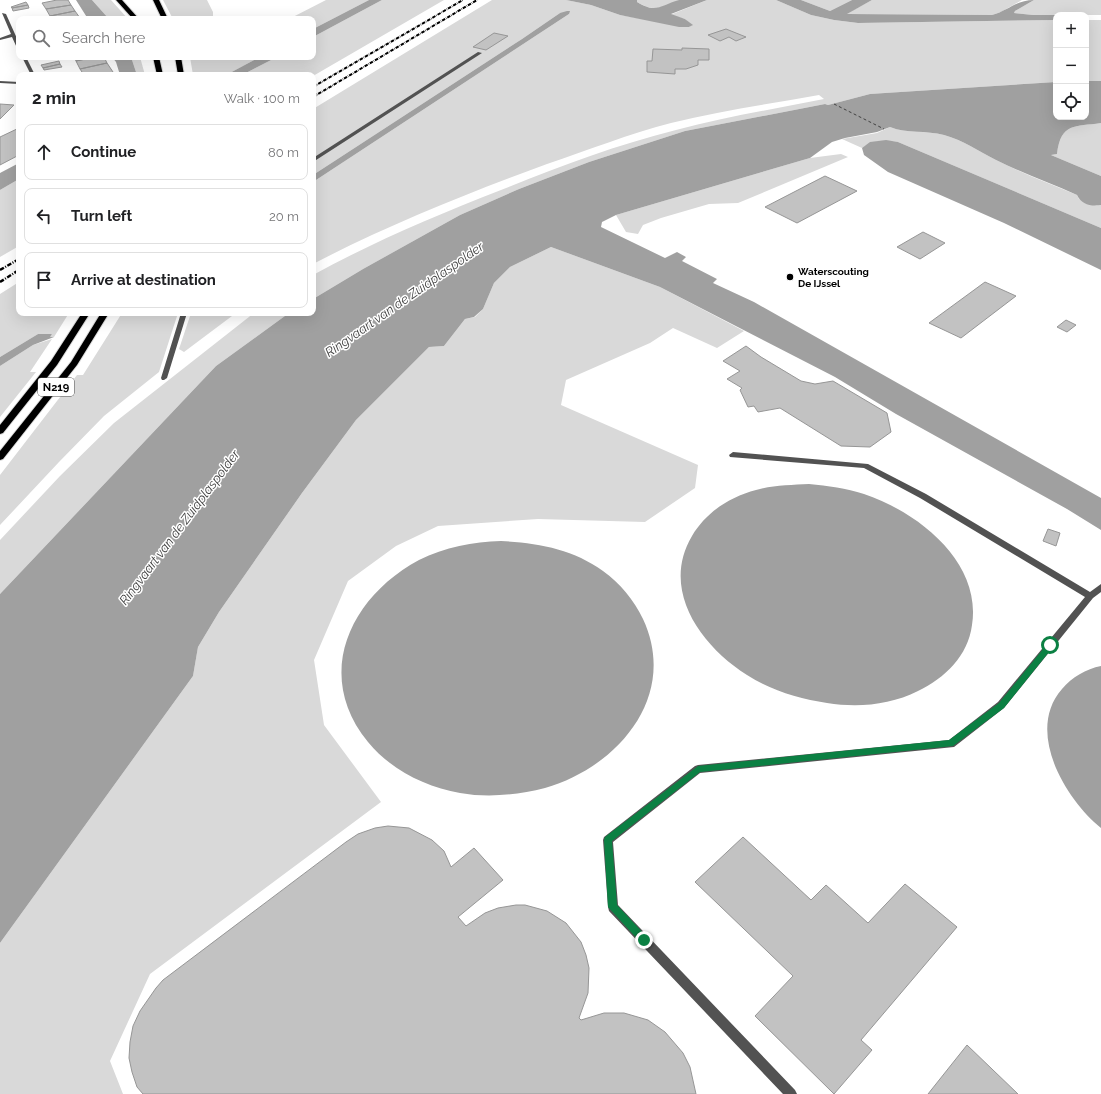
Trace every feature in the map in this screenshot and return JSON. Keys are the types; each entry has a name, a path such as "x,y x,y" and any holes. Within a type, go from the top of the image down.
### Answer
{"main road":[{"path":"119,0 133,16"},
{"path":"156,0 164,16"},
{"path":"157,60 159,72"},
{"path":"178,60 180,72"},
{"name":"N219","path":"0,431 54,363 84,316"},
{"name":"N219","path":"0,457 74,363 103,316"}],"street":[{"path":"4,14 16,42"},
{"path":"0,39 12,35"},
{"path":"316,158 480,53"},
{"path":"26,60 32,72"},
{"path":"0,82 16,83"},
{"path":"164,378 183,316"},
{"path":"733,454 865,466 923,496 1090,596"},
{"path":"791,1094 613,907 608,840 698,769 951,744 1001,706 1090,596 1101,587"}],"shaded area":[{"path":"92,0 111,0 125,16 106,16"},
{"path":"163,0 207,0 213,12 213,16 171,16"},
{"path":"326,0 369,0 316,27 316,16 295,16"},
{"path":"382,0 444,0 316,74 316,72 248,72 271,60 316,60 316,35"},
{"path":"492,0 566,0 591,5 620,15 689,27 692,25 685,19 670,15 707,0 776,0 811,15 858,23 1053,20 1053,82 870,94 828,105 825,104 685,131 589,162 519,189 460,215 316,297 316,273 359,251 453,209 522,181 631,142 694,125 824,99 819,95 745,108 671,123 640,132 547,164 458,198 370,236 316,262 316,180 569,14 560,13 316,173 316,107"},
{"path":"637,0 680,0 663,7 654,8 643,5 637,2"},
{"path":"801,0 852,0 830,11"},
{"path":"872,0 1022,0 1001,12 992,15 846,14"},
{"path":"1034,0 1101,0 1101,15 1089,15 1089,12 1053,12 1053,15 1033,15 1014,13"},
{"path":"1089,20 1101,20 1101,81 1089,81"},
{"path":"132,60 141,60 144,72 136,72"},
{"path":"190,60 254,60 232,72 192,72"},
{"path":"1101,123 1101,176 1051,155 1057,154 1062,136 1066,131 1077,126"},
{"path":"890,127 951,137 996,160 1077,195 1079,199 1097,206 1101,205 1101,228 898,142 880,141 871,143 862,148 842,139 877,133"},
{"path":"841,154 848,157 738,203 709,204 661,218 643,225 638,234 626,232 616,215 810,158"},
{"path":"16,181 16,248 0,257 0,190"},
{"path":"551,247 660,287 744,331 717,348 673,328 650,343 566,380 561,405 698,465 695,488 645,522 538,519 438,526 396,546 348,581 314,660 324,725 381,802 150,974 110,1061 123,1094 0,1094 0,943 193,676 198,647 219,612 302,493 356,420 429,347 444,346 465,319 475,317 483,309 494,283 510,267"},
{"path":"16,284 16,316 67,316 54,337 49,337 52,334 38,334 0,357 0,294"},
{"path":"120,316 177,316 159,372 104,416 0,525 0,475 77,375 83,375"},
{"path":"190,316 232,316 184,352 179,349"},
{"path":"250,316 285,316 216,366 0,594 0,540 60,476 114,423"},
{"path":"52,339 30,372 36,372 0,417 0,366 33,345"}],"water":[{"path":"76,0 92,0 106,16 86,16"},
{"path":"369,0 382,0 316,35 316,27"},
{"path":"566,0 637,0 637,2 644,6 654,8 679,0 707,0 671,14 685,19 693,25 689,27 679,27 620,15 591,5"},
{"path":"776,0 801,0 830,11 852,0 872,0 847,14 992,15 1017,3 1034,0 1014,13 1053,15 1053,20 858,23 811,15"},
{"path":"570,11 569,14 316,180 316,173 560,13"},
{"path":"114,60 132,60 136,72 119,72"},
{"path":"254,60 271,60 248,72 232,72"},
{"name":"Ringvaart van de Zuidplaspolder","path":"1089,81 1101,81 1101,123 1077,126 1066,131 1062,136 1057,154 1051,155 1101,176 1101,205 1094,206 1084,203 1077,195 1006,165 951,137 890,127 877,132 832,142 810,158 616,215 602,222 601,227 665,258 677,252 686,257 682,261 717,279 713,283 754,302 1101,498 1101,530 1067,509 896,414 835,377 660,287 551,247 510,267 494,283 483,309 474,317 465,319 444,346 429,347 356,420 302,493 219,612 198,647 193,676 0,943 0,594 216,366 285,316 316,316 316,297 363,269 460,215 519,189 589,162 685,131 825,104 828,105 870,94 1053,82 1053,120 1089,120"},
{"path":"886,140 898,142 1101,228 1101,270 1004,223 888,172 864,155 862,148 870,142"},
{"path":"16,165 16,181 0,190 0,173"},
{"path":"38,334 52,334 50,337 54,337 33,345 0,366 0,357"},
{"path":"809,484 850,490 885,502 905,513 925,527 942,543 956,561 967,580 972,602 972,625 970,636 966,647 954,665 928,686 907,696 885,702 862,705 827,703 795,696 765,685 730,663 714,649 701,633 690,615 683,596 681,576 683,556 692,536 704,520 728,501 746,493 769,487"},
{"path":"501,541 528,543 567,552 592,563 621,586 643,619 652,648 653,675 647,701 635,724 618,746 596,764 572,778 545,788 502,795 471,795 447,790 421,781 387,761 377,752 368,742 352,716 343,690 342,665 347,640 358,616 374,595 395,576 429,555 470,544"},
{"path":"1101,666 1101,828 1087,815 1063,782 1054,763 1049,744 1047,724 1052,706 1062,689 1080,674"}],"building":[{"path":"57,0 68,0 71,5 46,9 42,3"},
{"path":"26,2 28,5 11,7"},
{"path":"28,5 29,8 13,11 12,8"},
{"path":"71,5 75,11 50,16 46,9"},
{"path":"75,11 79,16 50,16"},
{"path":"726,29 746,37 736,41 729,37 720,41 708,35"},
{"path":"494,33 508,36 486,50 473,47"},
{"path":"682,48 709,49 709,60 698,60 698,65 686,69 675,69 675,74 647,72 647,61 652,61 653,49 682,50"},
{"path":"106,60 107,63 80,69 76,61"},
{"path":"59,61 60,64 43,68 41,65"},
{"path":"107,63 113,72 82,72 80,69"},
{"path":"60,64 62,67 44,70 43,68"},
{"path":"0,104 14,105 0,119"},
{"path":"16,129 16,157 0,165 0,137"},
{"path":"825,176 857,191 797,223 765,207"},
{"path":"923,232 945,243 920,259 897,247"},
{"path":"985,282 1016,296 961,338 929,323"},
{"path":"1066,320 1076,325 1067,332 1057,327"},
{"path":"746,346 761,357 801,381 815,384 833,381 887,413 891,432 870,447 841,446 780,408 758,412 754,406 748,407 740,390 742,388 727,379 740,371 723,361"},
{"path":"1048,529 1060,533 1056,546 1043,541"},
{"path":"388,826 409,828 432,840 444,851 451,867 474,848 503,880 458,917 466,926 485,913 498,908 516,905 525,905 547,911 566,923 581,942 589,968 588,993 579,1018 581,1020 604,1013 624,1013 648,1020 665,1032 683,1053 690,1067 696,1094 143,1094 137,1087 132,1072 129,1058 130,1042 133,1026 140,1011 163,980 346,842 358,834 375,828"},
{"path":"743,837 811,900 826,885 868,923 905,884 957,927 861,1040 872,1050 834,1094 755,1016 793,976 695,882"},
{"path":"967,1045 1018,1094 928,1094"}],"ferry route":[{"path":"834,104 884,129"}],"railway":[{"path":"316,85 463,0"},
{"path":"316,95 477,0"},
{"path":"0,270 16,261"},
{"path":"0,282 16,272"}],"place":[{"name":"Waterscouting De IJssel","path":"790,277"}],"route":[{"path":"644,940 613,907 608,840 698,769 951,744 1001,706 1050,645"}]}
